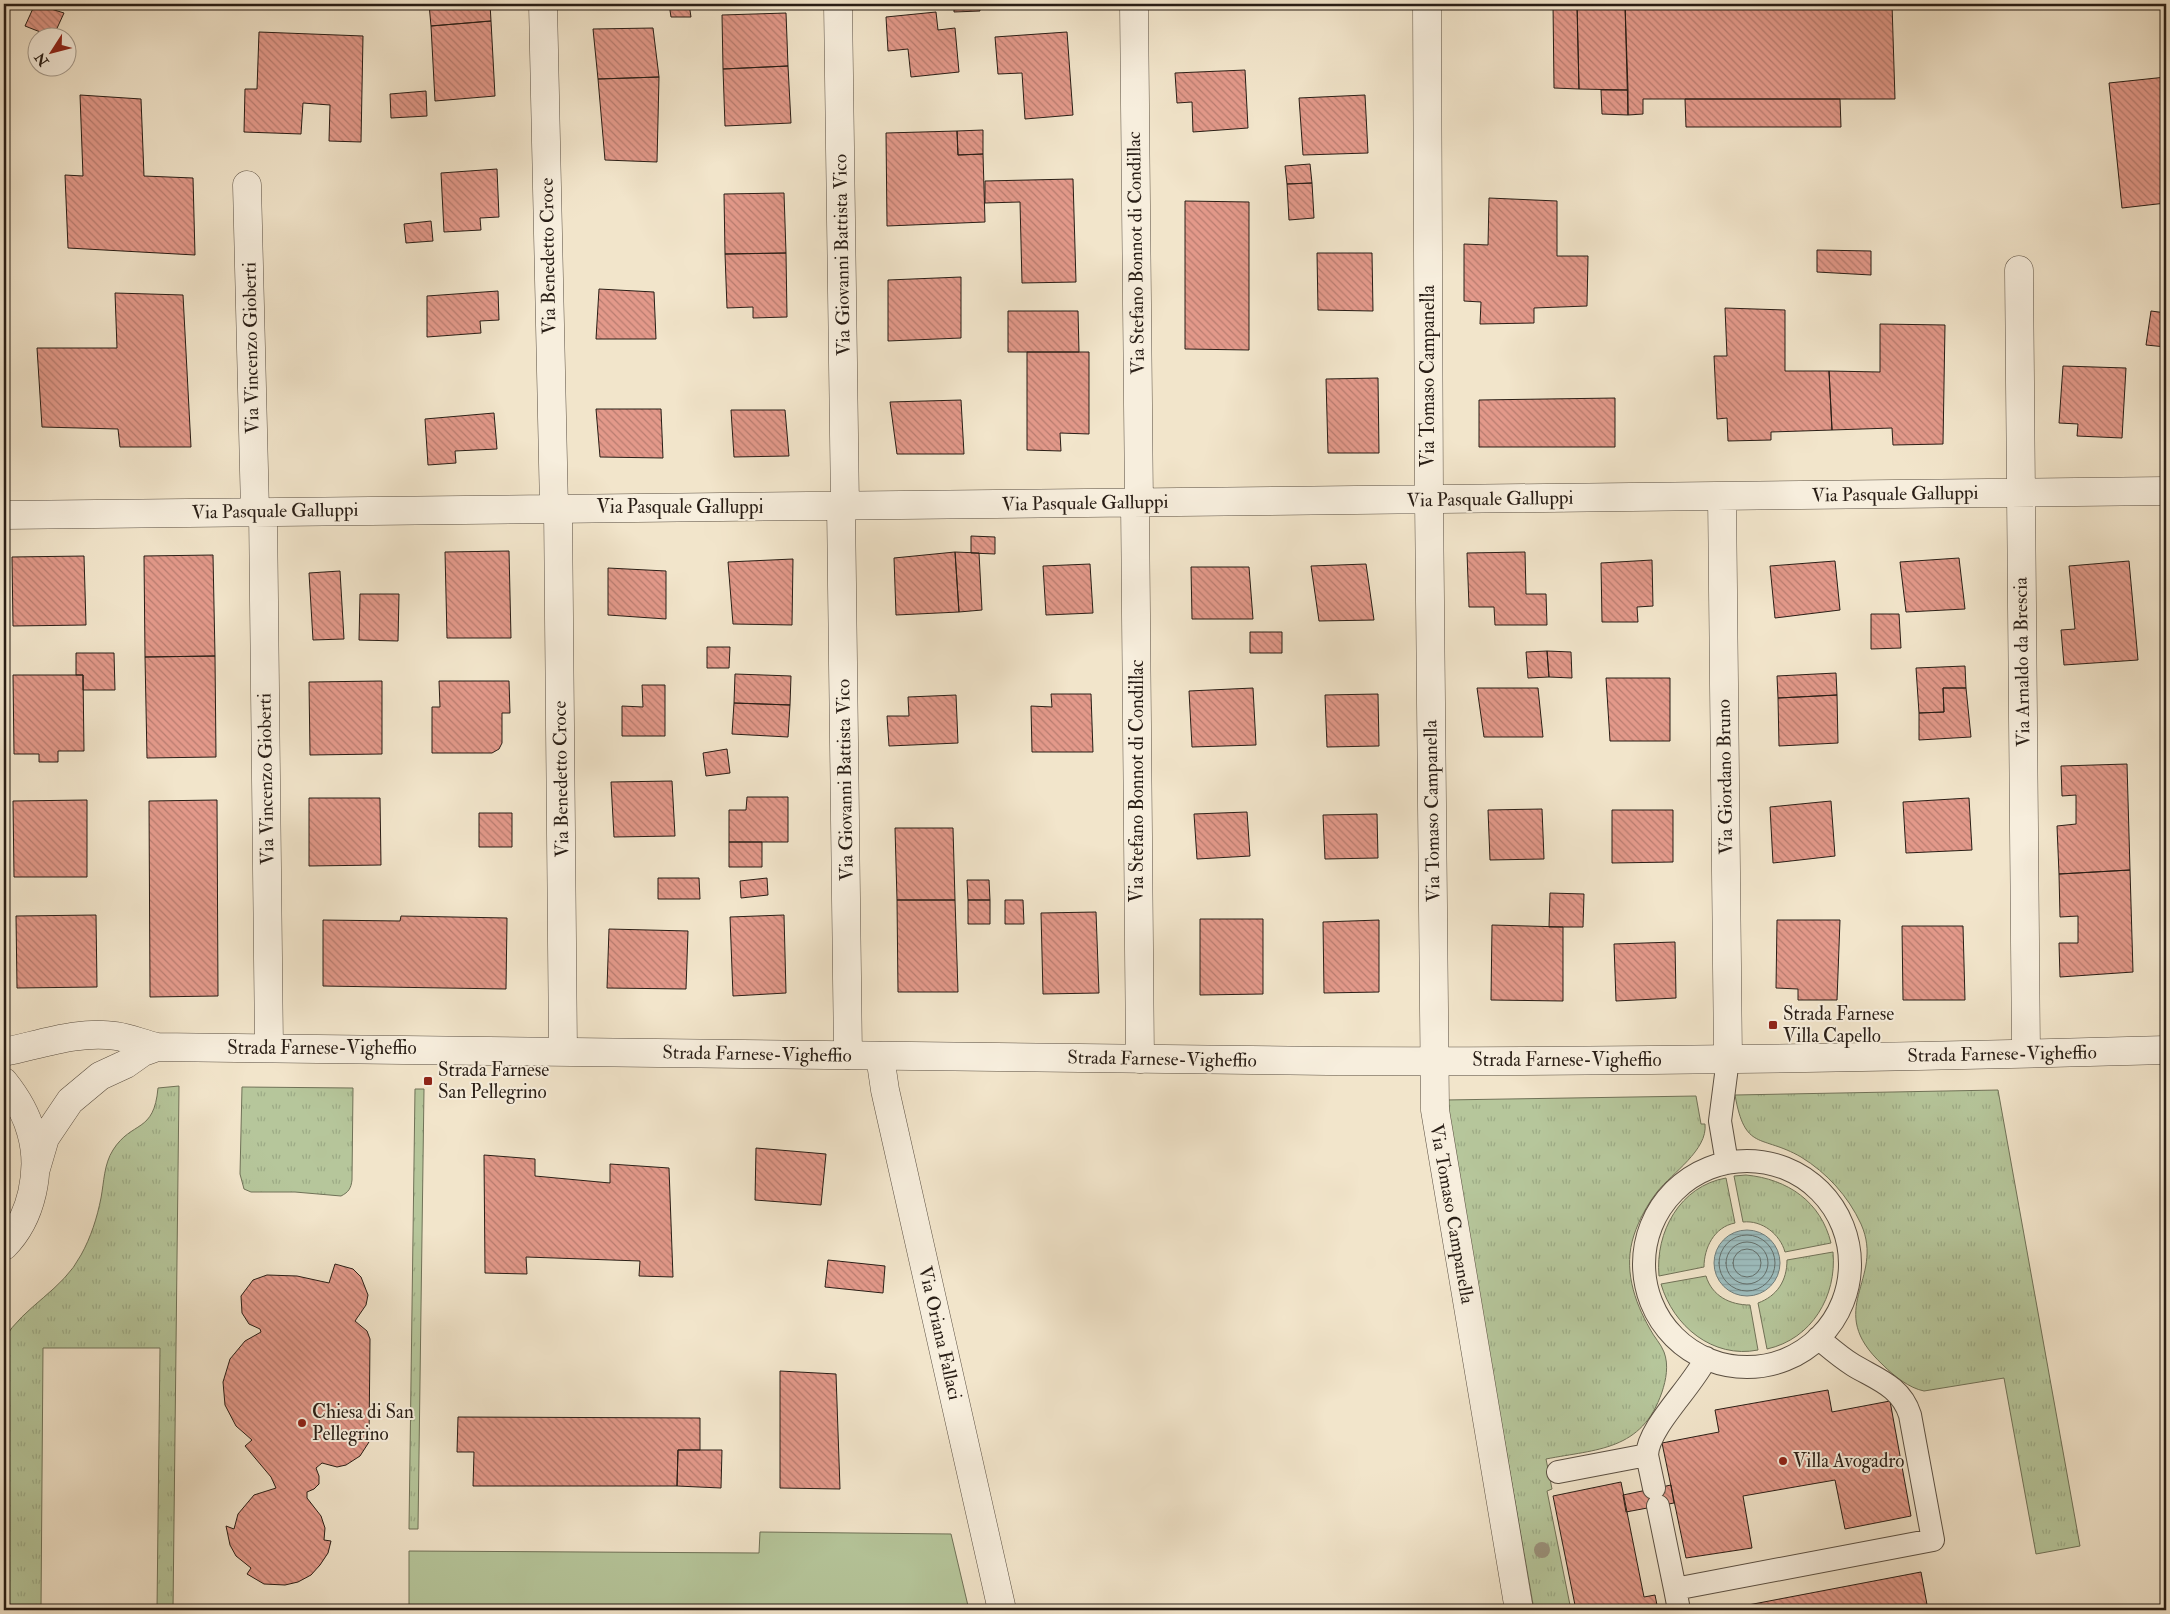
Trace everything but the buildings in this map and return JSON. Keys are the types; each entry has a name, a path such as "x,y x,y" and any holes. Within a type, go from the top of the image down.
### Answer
{"street":[{"name":"Via Benedetto Croce","path":"543,4 556,508 563,1051"},
{"name":"Via Giovanni Battista Vico","path":"838,4 848,1055"},
{"name":"Via Stefano Bonnot di Condillac","path":"1134,4 1140,1059"},
{"name":"Via Tomaso Campanella","path":"1427,4 1428,499 1434,1110 1519,1610"},
{"name":"Via Vincenzo Gioberti","path":"247,185 259,511 269,1047"},
{"name":"Via Arnaldo da Brescia","path":"2019,270 2026,1054"},
{"name":"Via Pasquale Galluppi","path":"4,515 2166,491"},
{"name":"Via Giordano Bruno","path":"1722,496 1728,1059"},
{"name":"Strada Farnese-Vigheffio","path":"4,1052 96,1035 116,1036 157,1047 1140,1059 1434,1061 1728,1059 2166,1050"},
{"name":"Strada Farnese-Vigheffio","path":"35,1172 45,1138 70,1101 100,1076 157,1047"},
{"name":"Via Oriana Fallaci","path":"880,1056 885,1090 1002,1610"},
{"path":"4,1082 16,1097 32,1133 35,1172 27,1210 18,1227 4,1246"}],"lane":[{"path":"1727,1163 1720,1121 1728,1059"},
{"path":"1748,1161 1768,1163 1787,1169 1805,1179 1820,1192 1833,1208 1842,1225 1848,1244 1849,1265 1842,1305 1818,1338 1802,1351 1785,1360 1765,1365 1745,1366 1725,1364 1706,1358 1688,1348 1673,1336 1651,1302 1646,1283 1644,1263 1646,1243 1652,1224 1658,1212 1675,1190 1699,1173 1727,1163 1748,1161"},
{"path":"1706,1358 1696,1378 1674,1405 1650,1440 1647,1455 1677,1600 1933,1540 1910,1415 1904,1399 1885,1382 1852,1364 1818,1338"},
{"path":"1558,1472 1647,1455"}],"green space":[{"path":"179,1086 173,1610 157,1610 160,1348 43,1348 41,1610 4,1610 4,1339 12,1327 64,1278 81,1255 96,1220 106,1167 113,1150 127,1134 147,1120 156,1103 158,1088"},
{"path":"242,1087 353,1088 352,1180 348,1191 341,1196 295,1192 251,1192 244,1189 240,1174"},
{"path":"415,1089 424,1089 418,1529 409,1529"},
{"path":"1998,1090 2080,1546 2036,1554 2004,1378 1924,1391 1902,1381 1883,1365 1866,1345 1857,1327 1856,1311 1866,1262 1867,1244 1856,1214 1836,1186 1811,1163 1787,1150 1757,1139 1750,1134 1744,1126 1739,1113 1735,1095"},
{"path":"1696,1096 1701,1124 1705,1124 1701,1143 1688,1161 1663,1185 1650,1202 1638,1224 1631,1247 1630,1272 1635,1296 1644,1318 1666,1357 1665,1383 1653,1411 1643,1426 1630,1436 1616,1444 1600,1449 1546,1459 1552,1489 1547,1491 1571,1610 1534,1610 1445,1100"},
{"path":"1746,1175 1776,1182 1789,1187 1800,1195 1819,1216 1826,1228 1831,1243 1785,1252 1783,1245 1775,1234 1757,1223 1743,1222 1734,1176"},
{"path":"1726,1178 1735,1223 1721,1229 1712,1239 1704,1260 1704,1267 1659,1276 1661,1243 1666,1228 1674,1214 1696,1190"},
{"path":"1833,1252 1831,1284 1826,1299 1818,1313 1809,1326 1797,1336 1783,1344 1767,1349 1758,1303 1771,1296 1780,1287 1787,1268 1787,1260"},
{"path":"1706,1276 1713,1289 1723,1298 1743,1305 1750,1305 1758,1350 1741,1351 1711,1344 1685,1326 1675,1313 1661,1284"},
{"path":"760,1532 951,1534 969,1610 409,1610 409,1551 759,1553"}],"water":[{"path":"1747,1230 1760,1233 1770,1240 1777,1250 1780,1263 1777,1276 1770,1286 1760,1293 1747,1296 1734,1293 1724,1286 1717,1276 1714,1263 1717,1250 1724,1240 1734,1233"}],"place":[{"name":"Strada Farnese Villa Capello","path":"1773,1025"},
{"name":"Strada Farnese San Pellegrino","path":"428,1081"},
{"name":"Chiesa di San Pellegrino","path":"302,1423"},
{"name":"Villa Avogadro","path":"1783,1461"}]}
